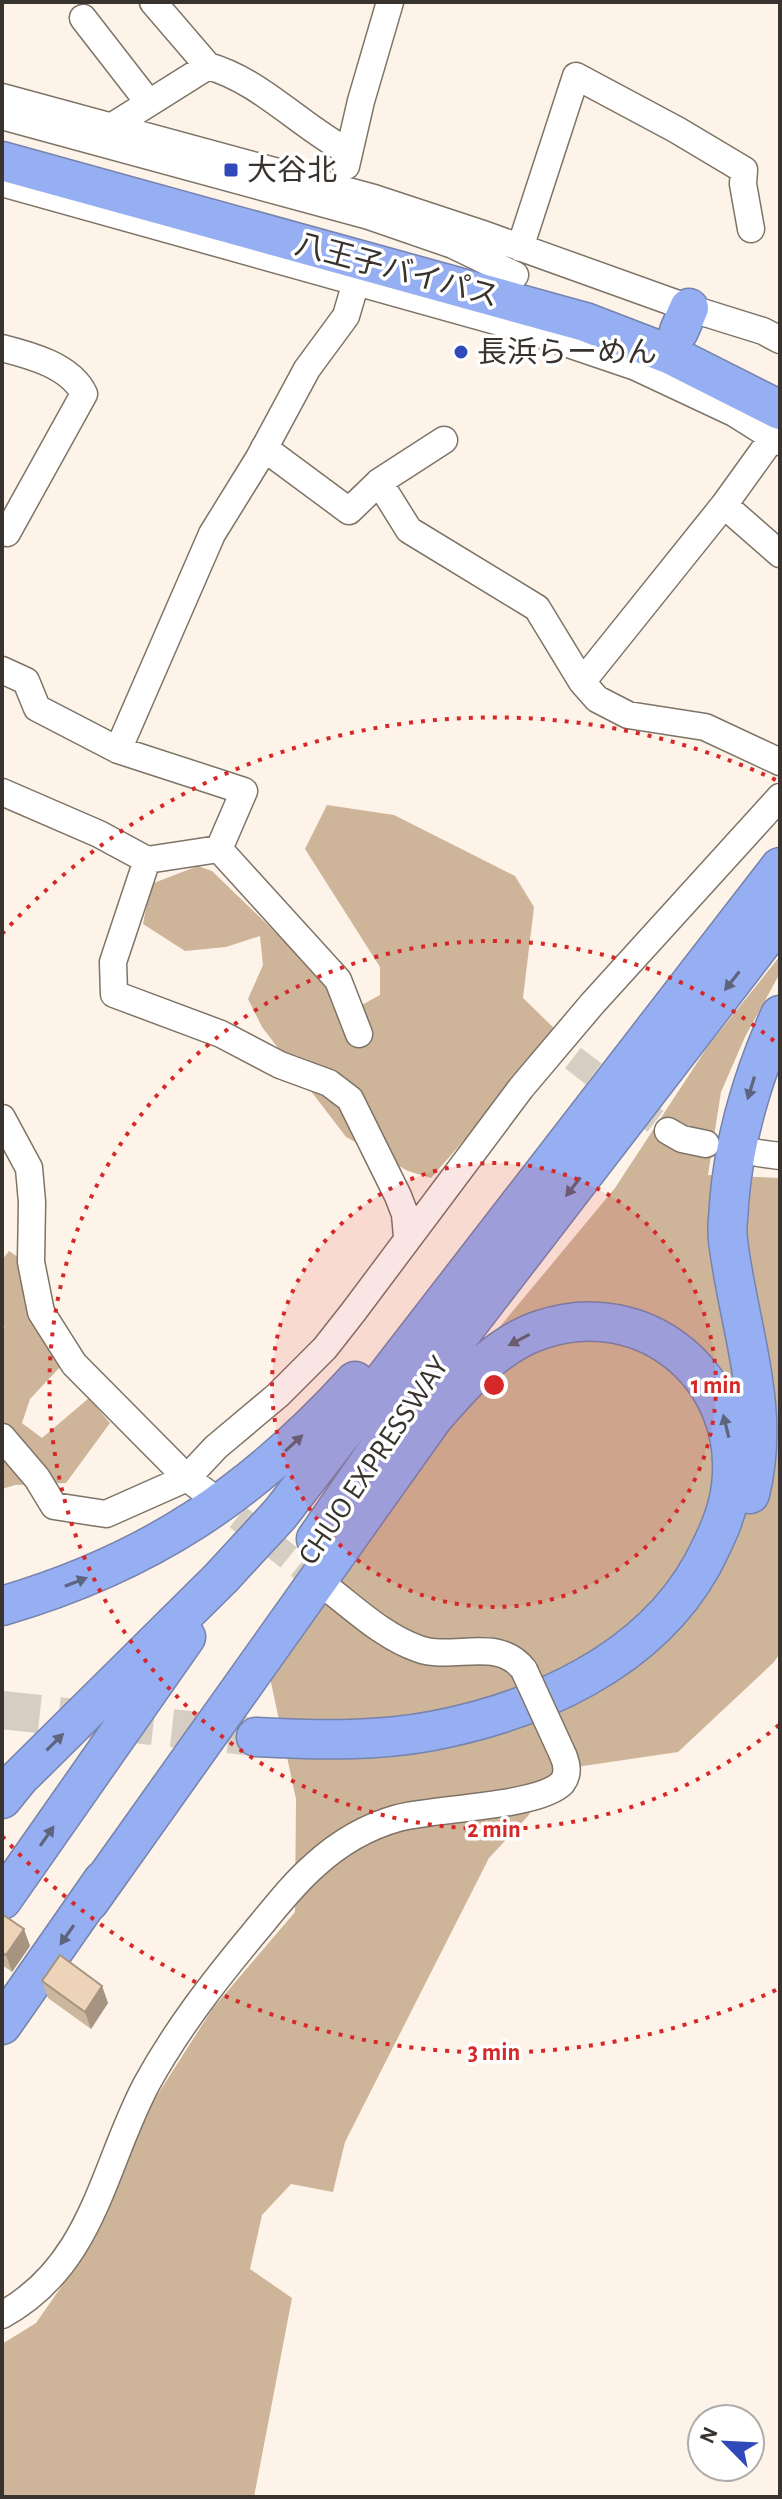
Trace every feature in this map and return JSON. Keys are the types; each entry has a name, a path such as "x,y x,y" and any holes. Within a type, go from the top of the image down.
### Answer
{"highway":[{"name":"八王子バイパス","path":"2,136 235,200 517,262 662,338 734,385 778,430"},
{"name":"八王子バイパス","path":"2,161 585,322 662,338 780,381"},
{"name":"CHUO EXPRESSWAY","path":"2,1799 19,1778 247,1551 280,1514 780,867"},
{"name":"CHUO EXPRESSWAY","path":"2,2025 89,1902 314,1542 421,1387 780,919"},
{"path":"2,1606 70,1585 142,1552 212,1510 274,1462 375,1358 681,992"},
{"path":"89,1902 433,1418 467,1380 510,1344 566,1323 595,1321 618,1324 664,1342 684,1356 701,1374 716,1395 726,1424 732,1457 731,1486 724,1518 694,1578 676,1604 630,1647 553,1695 501,1714 431,1732 363,1739 248,1744 300,1757 408,1752 521,1726 585,1696 641,1658 663,1640 703,1595 735,1540 754,1479 756,1399 748,1337 727,1238 731,1181 746,1104 760,1060 780,1015"},
{"path":"2,1900 247,1551"}],"street":[{"path":"153,2 208,66 225,70 274,101 325,140 349,152"},
{"path":"341,189 361,101 390,2"},
{"path":"83,18 149,103"},
{"path":"111,127 208,66"},
{"path":"2,97 341,189 371,207 453,245 517,262 576,76 744,170 743,184 751,229"},
{"path":"2,116 371,207"},
{"path":"2,183 521,328 662,338 763,331 780,340"},
{"path":"118,750 212,534 307,369 346,316 356,282"},
{"path":"2,348 33,356 79,382 84,394 7,533 2,530"},
{"path":"582,682 724,505 778,430"},
{"path":"264,448 349,511 379,482 444,440"},
{"path":"379,482 409,530 537,608 582,682 597,699 628,715 705,727 780,762"},
{"path":"724,505 780,554"},
{"path":"2,670 26,681 37,708 118,750 244,791 219,849"},
{"path":"2,792 99,834 147,860 219,849"},
{"path":"2,1437 37,1478 54,1506 106,1514 197,1486 216,1447 278,1395 325,1348 521,1088 565,1051 780,797"},
{"path":"219,849 338,980 359,1034"},
{"path":"147,860 113,962 114,994 221,1034 280,1065 329,1083 350,1099 398,1196 405,1214 407,1237"},
{"path":"2,1118 29,1168 31,1262 41,1312 74,1364 197,1486"},
{"path":"668,1131 682,1139 706,1144"},
{"path":"2,2315 34,2295 65,2261 90,2216 134,2110 162,2058 213,1983 308,1871 343,1842 385,1822 432,1810 535,1796 552,1790 566,1776 567,1765 563,1755 524,1670 513,1658 500,1653 419,1649 393,1636 330,1590"}],"shaded area":[{"path":"327,805 394,815 515,876 534,907 523,998 558,1032 431,1178 408,1171 346,1137 262,1027 248,999 263,965 260,936 226,947 185,951 143,924 151,884 198,866 212,871 301,957 330,992 360,1006 380,995 380,967 305,849"},
{"path":"780,956 780,973 745,1037 721,1092 708,1175 780,1178 780,1653 678,1752 556,1770 528,1816 489,1858 345,2142 333,2192 291,2184 262,2215 250,2269 292,2298 254,2497 2,2497 2,2344 36,2323 66,2280 131,2136 213,2008 295,1912 296,1799 270,1678 478,1353 615,1188 708,1046"},
{"path":"9,1251 18,1257 61,1366 30,1399 22,1423 42,1438 89,1398 110,1423 66,1483 15,1485 2,1489 2,1330 5,1327 2,1326 2,1260"}],"building":[{"path":"2,1914 24,1929 6,1955 2,1953"},
{"path":"60,1955 102,1986 85,2012 42,1981"}],"tunnel":[{"path":"573,1058 668,1131"},
{"path":"207,1493 330,1590"},
{"path":"2,1710 256,1737"}],"place":[{"name":"大谷北","path":"231,170"},
{"name":"長浜らーめん","path":"461,352"}]}
